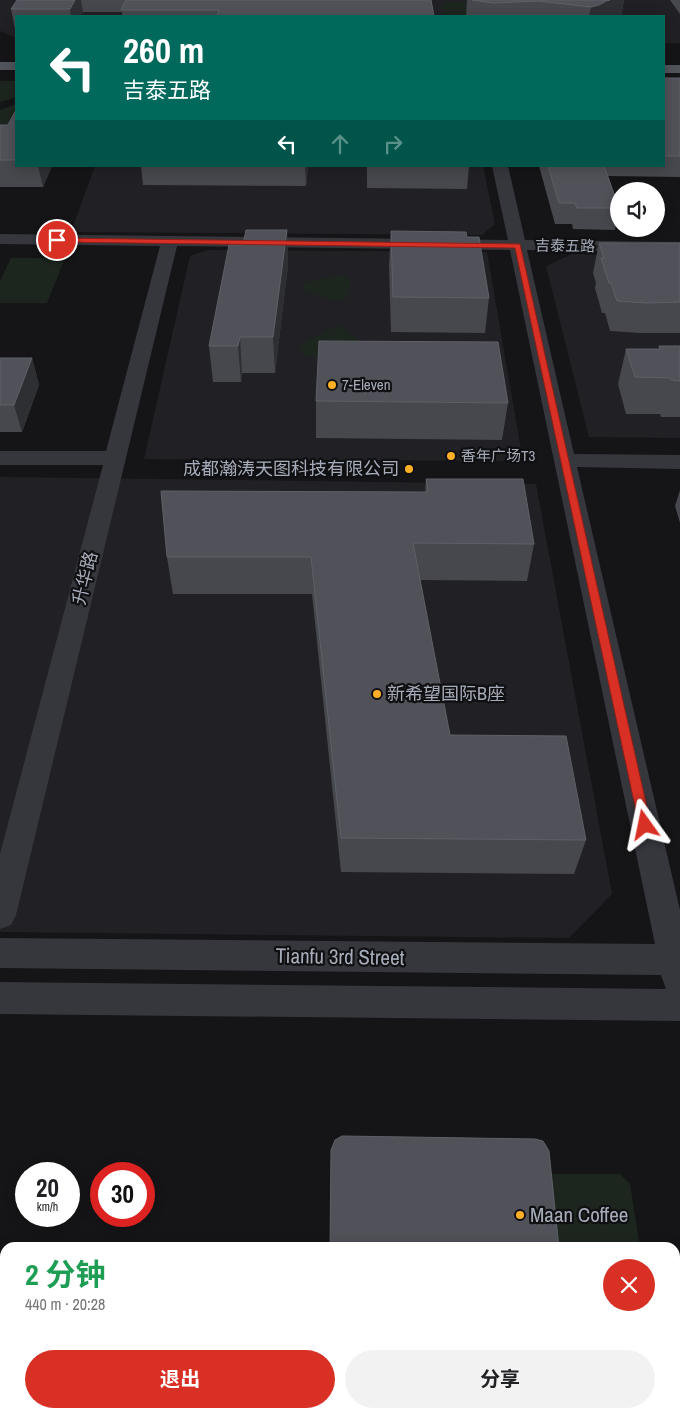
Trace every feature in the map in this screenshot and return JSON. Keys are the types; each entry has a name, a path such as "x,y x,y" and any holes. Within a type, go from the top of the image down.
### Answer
{"main road":[{"path":"0,54 15,54"},
{"path":"0,66 15,66"},
{"path":"665,69 680,69"}],"street":[{"path":"500,167 678,968"},
{"name":"吉泰五路","path":"0,239 680,247"},
{"name":"升华路","path":"0,915 170,241"},
{"path":"0,458 115,458"},
{"path":"565,460 680,462"},
{"name":"Tianfu 3rd Street","path":"0,953 678,968"},
{"path":"0,998 680,1005"}],"shaded area":[{"path":"0,0 229,0 225,15 15,15 15,38 0,31"},
{"path":"426,0 680,0 680,43 665,43 665,15 429,15"},
{"path":"443,2 495,3 470,15 448,15 444,13"},
{"path":"0,81 15,81 15,97 0,102"},
{"path":"15,104 15,136 0,136 0,110"},
{"path":"95,167 483,167 495,224 482,235 71,232"},
{"path":"208,250 487,252 523,461 144,459 190,256"},
{"path":"572,254 680,254 680,438 589,437 546,266"},
{"path":"11,258 65,258 47,303 0,303 0,281"},
{"path":"341,275 350,279 349,291 345,299 333,300 306,291 303,288 303,285 307,282"},
{"path":"340,326 365,345 359,355 313,357 306,356 301,352 300,347 305,342"},
{"path":"0,477 536,484 612,894 569,938 0,932"},
{"path":"537,1174 620,1174 630,1184 639,1242 544,1242"}],"building":[{"path":"17,0 75,0 70,9 11,9"},
{"path":"126,0 431,0 434,15 217,15 219,10 121,10"},
{"path":"472,0 610,0 591,7 538,1 493,3"},
{"path":"665,78 680,78 680,156 665,156"},
{"path":"15,112 15,160 0,160 0,125 8,125"},
{"path":"548,167 604,167 610,183 610,208 577,208 575,203 559,203"},
{"path":"246,230 287,230 273,337 240,337 238,346 209,346 229,245 243,245"},
{"path":"391,231 466,232 467,237 479,237 489,298 393,297"},
{"path":"599,243 680,243 680,302 647,303 617,301 601,258 604,258"},
{"path":"319,341 498,342 508,403 316,401"},
{"path":"659,346 680,346 680,381 671,380 670,378 635,377 626,349 660,349"},
{"path":"0,358 32,358 14,405 0,405"},
{"name":"新希望国际B座","path":"426,479 523,479 534,544 413,543 450,735 566,736 586,840 341,838 311,557 167,557 161,491 428,492"},
{"path":"342,1136 535,1139 543,1141 549,1151 558,1242 330,1242 331,1150 335,1140"}],"place":[{"name":"7-Eleven","path":"332,385"},
{"name":"香年广场T3","path":"451,456"},
{"name":"成都瀚涛天图科技有限公司","path":"409,469"},
{"name":"新希望国际B座","path":"377,694"},
{"name":"Maan Coffee","path":"520,1215"}],"route":[{"path":"57,240 518,246 645,825"}]}
